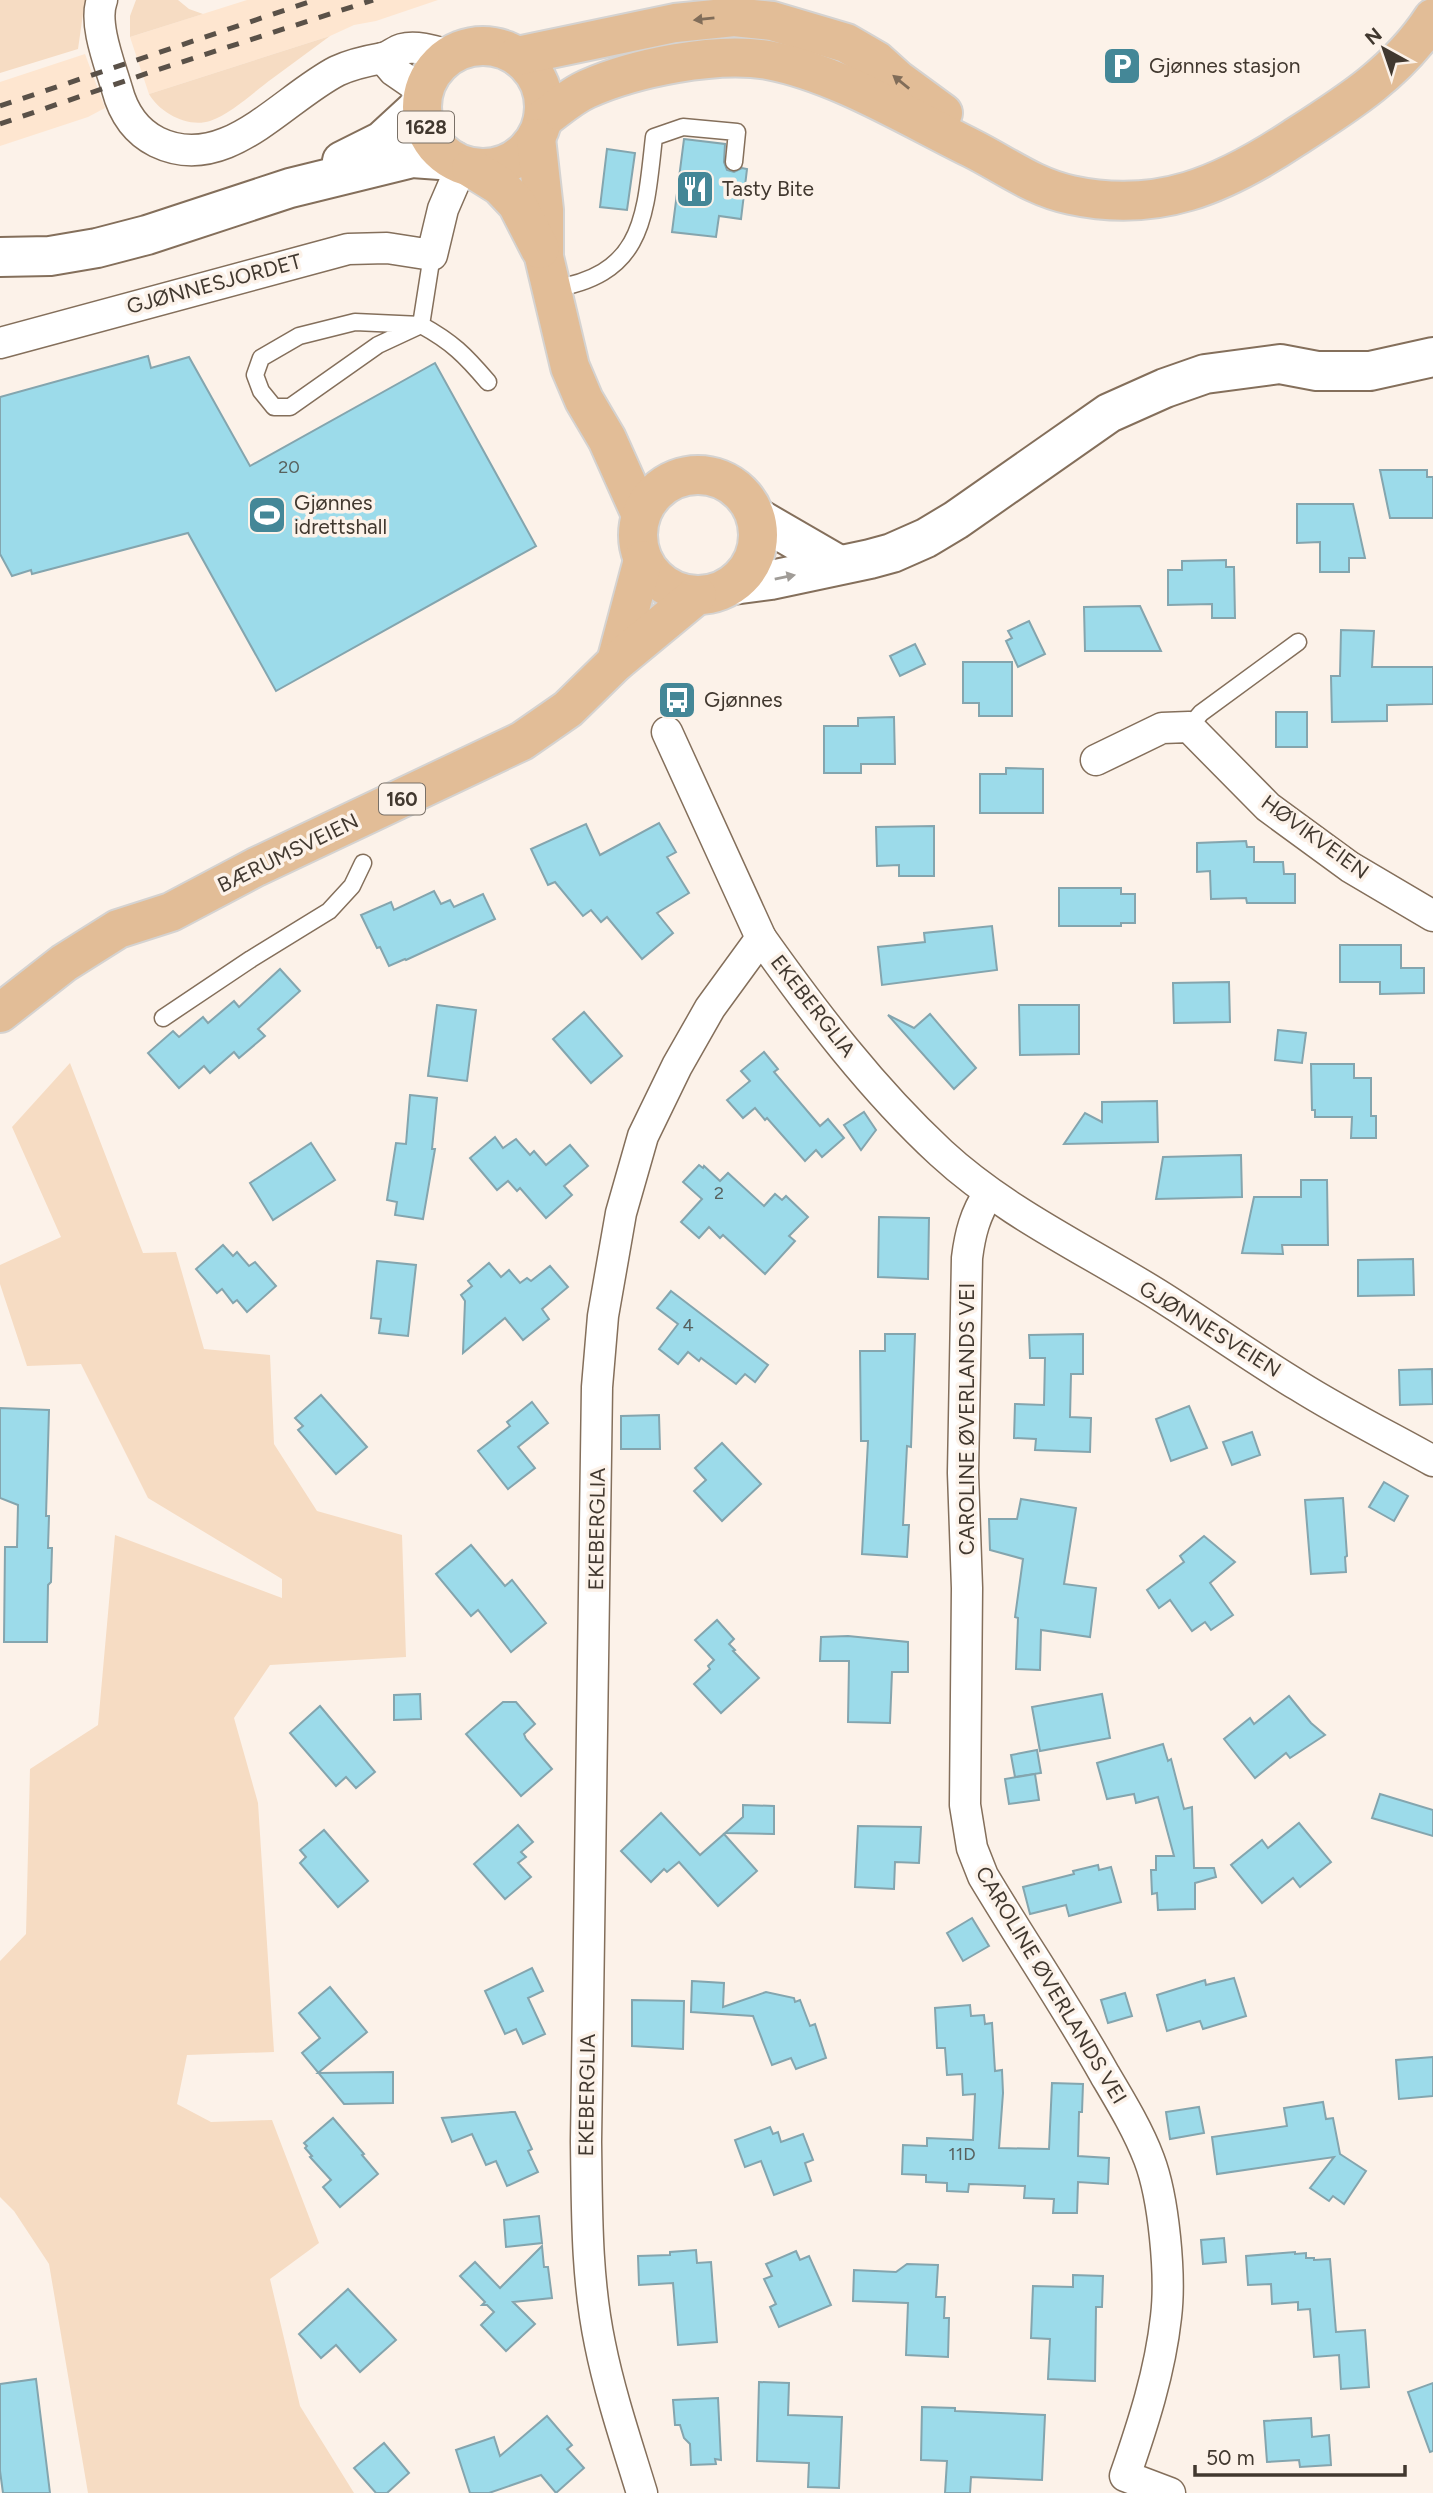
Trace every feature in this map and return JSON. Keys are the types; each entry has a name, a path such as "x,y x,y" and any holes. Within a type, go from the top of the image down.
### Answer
{"main road":[{"path":"517,56 675,23 734,17 772,21 846,43 877,61 898,80 962,127 991,158 1036,185 1083,197 1143,200 1204,187 1261,160 1350,102 1380,79 1407,53 1433,18"},
{"path":"449,55 467,46 482,45 503,49 517,56 533,71 540,86 544,102 539,128 547,273"},
{"name":"1628","path":"290,188 382,141 421,98 433,72 449,55"},
{"name":"1628","path":"0,257 50,256 97,248 147,235 290,188 412,158 462,165 504,164 522,154 539,128 585,89 646,70 687,61 718,58 767,60 809,72 871,97 991,158"},
{"name":"1628","path":"421,98 427,134 438,149 462,165"},
{"path":"462,165 500,186 517,204 547,273 570,367 592,416 607,439 641,515"},
{"path":"837,564 756,517 746,498 728,483 707,475 677,479 655,493 641,515 638,538 643,560 656,578 668,587 682,593 771,580 892,552 926,538 1109,413 1205,374 1280,363 1317,371 1370,370 1433,357"},
{"path":"607,439 677,479"},
{"name":"160","path":"715,590 749,568 758,540 756,517"},
{"path":"616,662 643,560"},
{"name":"BÆRUMSVEIEN","path":"0,1013 64,963 118,929 172,912 256,867 522,741 568,709 616,662 715,590"},
{"name":"BÆRUMSVEIEN","path":"0,1043 28,1017 135,946 172,912"}],"street":[{"path":"102,0 100,25 120,100 128,118 139,131 170,148 190,151 226,143 250,130 335,72 362,61 383,58 404,48 429,49 449,55"},
{"path":"383,58 421,98"},
{"path":"432,255 443,209 462,165"},
{"name":"GJØNNESJORDET","path":"0,343 348,249 387,248 432,255"},
{"path":"1096,760 1162,727 1189,727"},
{"name":"HØVIKVEIEN","path":"1189,727 1268,807 1350,867 1433,916"},
{"path":"667,732 761,938"},
{"name":"EKEBERGLIA","path":"642,2493 599,2343 587,2254 586,2142 598,1375 603,1315 621,1213 643,1136 677,1066 709,1008 761,938 818,1018 904,1116 989,1193"},
{"name":"GJØNNESVEIEN","path":"989,1193 1048,1232 1155,1293 1300,1387 1433,1461"},
{"name":"CAROLINE ØVERLANDS VEI","path":"989,1193 978,1209 970,1233 967,1258 963,1473 967,1588 965,1805 972,1848 983,1876 1083,2036 1129,2116 1150,2161 1162,2221 1166,2259 1166,2315 1152,2395 1122,2484 1170,2493"}],"lane":[{"path":"547,273 574,286 606,270 629,249 642,223 646,206 654,137 683,127 737,132 734,162"},
{"path":"421,325 432,255"},
{"path":"421,325 378,345 290,407 274,407 261,391 254,375 261,358 299,337 355,321 421,325 464,353 488,382"},
{"path":"1189,727 1201,713 1298,642"},
{"path":"163,1018 329,911 352,886 363,863"}],"shaded area":[{"path":"0,0 85,0 78,49 0,73"},
{"path":"136,0 178,0 189,9 203,14 130,37 130,16"},
{"path":"247,0 438,0 376,21 354,25 330,36 149,94 130,37"},
{"path":"330,36 234,108 210,121 184,121 167,113 149,94"},
{"path":"85,54 105,108 88,117 0,146 0,82"},
{"path":"70,1063 143,1253 176,1252 204,1349 270,1355 274,1444 317,1511 402,1535 406,1657 270,1665 234,1718 258,1803 274,2052 187,2055 177,2104 211,2122 272,2120 319,2243 270,2279 300,2406 354,2493 88,2493 49,2264 14,2211 0,2197 0,1961 26,1934 30,1769 98,1725 115,1535 282,1598 282,1579 148,1498 81,1364 27,1366 0,1284 0,1265 61,1237 12,1127"}],"building":[{"path":"684,139 725,144 724,162 727,170 734,172 747,169 741,219 719,216 716,237 672,232"},
{"path":"607,149 635,153 627,210 600,207"},
{"name":"Gjønnes idrettshall","path":"148,356 151,368 189,357 250,466 435,363 536,546 276,691 188,533 32,574 31,570 12,576 0,554 0,397"},
{"path":"1380,470 1427,470 1427,477 1433,477 1433,518 1390,518"},
{"path":"1297,504 1353,504 1365,558 1349,558 1349,572 1320,572 1320,542 1297,543"},
{"path":"1226,560 1226,567 1234,567 1235,618 1212,618 1212,604 1168,605 1168,570 1182,570 1182,561"},
{"path":"1140,606 1161,651 1085,651 1084,607"},
{"path":"1029,621 1045,654 1018,667 1006,641 1012,638 1008,631"},
{"path":"1341,630 1374,631 1372,667 1433,667 1433,704 1387,705 1387,721 1332,722 1331,676 1340,676"},
{"path":"915,644 925,664 900,676 890,656"},
{"path":"963,662 1012,662 1012,716 979,716 979,703 963,703"},
{"path":"1276,712 1307,712 1307,747 1276,747"},
{"path":"894,717 895,764 861,764 861,773 824,773 824,726 858,726 858,718"},
{"path":"1006,768 1043,769 1043,813 980,813 980,774 1006,774"},
{"path":"659,823 676,852 667,857 689,893 657,913 673,933 642,959 607,917 601,922 591,910 583,916 555,882 548,885 531,849 586,824 600,855"},
{"path":"934,826 934,876 899,876 899,865 877,866 876,827"},
{"path":"1246,841 1247,847 1254,847 1254,862 1283,862 1284,874 1295,874 1295,903 1247,903 1246,898 1211,899 1210,871 1197,872 1197,843"},
{"path":"1059,888 1121,888 1121,894 1135,894 1135,923 1121,923 1121,926 1059,926"},
{"path":"434,891 441,904 450,900 454,907 483,894 495,919 389,966 361,915 391,902 394,910"},
{"path":"992,926 997,970 882,985 878,947 925,942 924,933"},
{"path":"1340,945 1401,945 1401,968 1424,968 1424,993 1380,994 1380,982 1340,982"},
{"path":"280,969 300,991 258,1029 265,1036 239,1058 234,1052 210,1073 204,1066 179,1088 148,1053 173,1031 179,1037 203,1017 208,1023 234,1001 239,1007"},
{"path":"1229,982 1230,1022 1174,1023 1173,983"},
{"path":"437,1005 476,1010 467,1081 428,1076"},
{"path":"1019,1005 1079,1005 1079,1054 1020,1055"},
{"path":"584,1012 622,1056 591,1083 553,1039"},
{"path":"930,1014 976,1068 954,1089 888,1015 914,1028"},
{"path":"1278,1030 1306,1033 1302,1063 1275,1060"},
{"path":"764,1052 778,1069 774,1072 820,1126 828,1119 844,1138 822,1157 816,1150 805,1161 755,1108 743,1118 727,1100 750,1081 741,1071"},
{"path":"1311,1064 1354,1064 1354,1078 1371,1078 1371,1116 1376,1116 1376,1138 1351,1138 1352,1117 1315,1117 1315,1110 1312,1110"},
{"path":"410,1095 437,1098 432,1149 435,1149 423,1219 395,1215 397,1202 387,1200 396,1143 406,1144"},
{"path":"1157,1101 1158,1142 1064,1144 1085,1113 1102,1122 1102,1102"},
{"path":"864,1112 876,1130 861,1150 844,1125"},
{"path":"495,1137 503,1148 516,1139 530,1155 534,1151 546,1165 570,1145 588,1166 564,1186 572,1195 546,1218 520,1188 517,1191 508,1181 497,1190 470,1158"},
{"path":"311,1143 335,1180 273,1220 250,1183"},
{"path":"1241,1155 1242,1197 1156,1199 1163,1157"},
{"path":"699,1165 703,1168 704,1166 720,1181 728,1173 764,1206 775,1194 782,1200 786,1196 808,1217 789,1236 795,1241 765,1274 723,1235 720,1238 709,1227 699,1238 681,1222 702,1199 683,1182"},
{"path":"1301,1180 1327,1180 1328,1245 1282,1245 1283,1254 1242,1253 1254,1197 1301,1197"},
{"path":"879,1217 929,1218 928,1279 878,1277"},
{"path":"223,1245 233,1256 237,1252 249,1266 255,1262 276,1286 247,1312 237,1300 233,1303 222,1289 217,1293 196,1269"},
{"path":"1413,1259 1414,1295 1358,1296 1358,1260"},
{"path":"377,1261 416,1265 408,1336 379,1333 381,1319 371,1318"},
{"path":"489,1263 501,1277 509,1270 520,1283 527,1278 531,1281 550,1266 568,1287 542,1309 549,1319 523,1340 505,1318 463,1353 465,1301 461,1295 472,1286 468,1281"},
{"path":"671,1291 768,1365 755,1382 745,1374 736,1384 701,1358 699,1361 688,1352 678,1364 659,1349 678,1324 657,1308"},
{"path":"885,1334 915,1334 911,1447 907,1446 903,1525 909,1525 907,1557 862,1554 868,1441 861,1441 860,1351 885,1351"},
{"path":"1083,1334 1083,1374 1071,1374 1070,1417 1091,1418 1090,1452 1035,1450 1036,1439 1014,1438 1015,1404 1044,1405 1045,1358 1030,1358 1029,1335"},
{"path":"1432,1369 1433,1404 1400,1405 1399,1370"},
{"path":"321,1395 367,1447 336,1474 298,1430 303,1426 295,1418"},
{"path":"532,1402 548,1423 518,1447 535,1468 508,1489 478,1451 510,1426 507,1422"},
{"path":"1189,1406 1207,1448 1171,1461 1156,1419"},
{"path":"0,1408 49,1410 46,1516 49,1516 48,1548 52,1548 47,1642 4,1642 5,1547 17,1547 18,1505 0,1498"},
{"path":"659,1415 660,1449 621,1449 621,1416"},
{"path":"1252,1432 1260,1455 1232,1465 1223,1442"},
{"path":"722,1443 761,1484 722,1521 694,1491 706,1480 695,1468"},
{"path":"1384,1482 1408,1496 1394,1521 1369,1507"},
{"path":"1343,1498 1346,1572 1311,1574 1305,1500"},
{"path":"1021,1499 1076,1508 1064,1584 1096,1588 1090,1637 1041,1630 1040,1670 1016,1669 1018,1618 1015,1617 1023,1559 990,1550 989,1519 1017,1519"},
{"path":"1204,1536 1235,1562 1210,1583 1233,1615 1211,1630 1205,1622 1192,1631 1170,1600 1159,1608 1147,1590 1184,1562 1180,1556"},
{"path":"471,1545 505,1586 512,1580 546,1623 511,1652 478,1610 471,1616 436,1574"},
{"path":"717,1620 734,1639 729,1644 735,1650 733,1651 759,1678 721,1713 694,1684 710,1669 708,1666 714,1660 695,1640"},
{"path":"848,1636 908,1642 908,1672 892,1672 890,1723 848,1722 849,1661 820,1661 821,1637"},
{"path":"420,1694 421,1719 394,1720 394,1695"},
{"path":"1102,1694 1110,1738 1040,1751 1032,1707"},
{"path":"1289,1696 1311,1723 1325,1735 1290,1758 1286,1753 1255,1778 1224,1739 1250,1718 1254,1724"},
{"path":"503,1702 516,1702 535,1724 524,1734 552,1769 521,1796 466,1734"},
{"path":"320,1706 375,1772 356,1788 346,1777 336,1786 290,1733"},
{"path":"1163,1744 1168,1761 1171,1759 1184,1809 1192,1807 1194,1868 1214,1868 1216,1877 1195,1883 1195,1909 1158,1910 1157,1893 1152,1894 1151,1870 1156,1870 1156,1856 1174,1856 1158,1797 1136,1803 1134,1794 1107,1799 1097,1763"},
{"path":"1037,1750 1041,1773 1015,1777 1011,1755"},
{"path":"1035,1774 1039,1800 1009,1804 1005,1779"},
{"path":"1380,1794 1433,1810 1433,1836 1372,1818"},
{"path":"743,1805 774,1806 774,1834 725,1833 743,1817"},
{"path":"661,1813 700,1855 724,1834 757,1871 718,1906 679,1862 667,1872 664,1869 651,1882 621,1851"},
{"path":"1299,1823 1331,1862 1300,1887 1293,1878 1262,1903 1231,1865 1262,1840 1268,1848"},
{"path":"518,1825 533,1842 521,1852 526,1857 518,1863 531,1877 505,1899 474,1864"},
{"path":"858,1826 921,1827 919,1863 895,1862 894,1889 855,1887"},
{"path":"324,1830 368,1881 338,1907 300,1863 306,1857 300,1850"},
{"path":"1098,1865 1099,1870 1111,1867 1121,1902 1069,1916 1066,1905 1030,1914 1023,1887"},
{"path":"972,1918 989,1946 963,1961 947,1933"},
{"path":"532,1968 543,1991 528,1998 545,2034 523,2044 516,2029 505,2034 485,1991"},
{"path":"1234,1978 1246,2016 1203,2029 1200,2021 1167,2031 1157,1995 1205,1980 1206,1985"},
{"path":"692,1981 724,1983 723,2007 766,1992 794,1998 795,2002 800,2000 810,2026 815,2024 826,2058 796,2069 791,2058 772,2065 753,2016 691,2012"},
{"path":"330,1987 367,2032 318,2073 302,2053 320,2038 299,2013"},
{"path":"1125,1993 1132,2016 1108,2023 1101,2000"},
{"path":"632,2000 684,2001 683,2049 632,2046"},
{"path":"970,2005 971,2016 984,2015 985,2024 992,2023 995,2071 1002,2070 999,2148 1049,2149 1052,2083 1083,2084 1078,2156 1109,2158 1108,2184 1078,2182 1077,2213 1053,2213 1054,2199 1024,2198 1025,2186 969,2184 968,2192 947,2191 947,2183 926,2182 926,2175 902,2174 903,2145 927,2146 927,2138 973,2140 975,2094 963,2095 962,2074 947,2075 945,2048 937,2048 935,2008"},
{"path":"1433,2057 1433,2096 1399,2099 1396,2060"},
{"path":"393,2072 393,2103 344,2104 318,2073"},
{"path":"1323,2102 1326,2119 1333,2118 1340,2154 1366,2171 1344,2204 1333,2196 1329,2201 1310,2188 1334,2157 1217,2174 1212,2137 1287,2126 1284,2108"},
{"path":"1199,2107 1204,2133 1170,2139 1166,2112"},
{"path":"515,2112 532,2149 528,2151 538,2172 507,2186 496,2161 486,2165 472,2134 452,2142 442,2118"},
{"path":"333,2118 378,2174 340,2207 323,2187 331,2180 310,2157 312,2156 304,2143"},
{"path":"770,2127 773,2134 778,2132 781,2142 803,2134 813,2160 805,2163 811,2181 774,2195 761,2161 745,2167 735,2140"},
{"path":"539,2216 542,2243 506,2247 504,2220"},
{"path":"1224,2238 1226,2262 1203,2264 1201,2240"},
{"path":"542,2246 552,2298 513,2302 535,2324 506,2351 481,2325 494,2312 487,2305 482,2305 485,2302 460,2276 475,2262 500,2288"},
{"path":"696,2250 697,2263 711,2262 717,2342 678,2345 673,2283 639,2285 638,2256 670,2255 670,2252"},
{"path":"796,2251 800,2260 809,2256 831,2305 779,2327 770,2307 776,2304 764,2279 772,2276 766,2264"},
{"path":"1306,2253 1306,2258 1314,2260 1330,2259 1336,2332 1365,2330 1369,2387 1341,2389 1339,2355 1314,2357 1310,2309 1298,2310 1298,2302 1272,2304 1271,2284 1248,2285 1246,2256"},
{"path":"907,2264 938,2265 936,2297 945,2297 944,2318 949,2318 948,2357 906,2355 908,2303 853,2301 854,2270 896,2272"},
{"path":"1073,2275 1103,2276 1102,2307 1096,2307 1095,2381 1048,2379 1050,2339 1031,2338 1033,2286 1073,2287"},
{"path":"348,2289 396,2340 360,2372 336,2345 321,2358 299,2334"},
{"path":"36,2379 50,2493 3,2493 0,2471 0,2384"},
{"path":"759,2382 789,2383 788,2415 842,2417 839,2488 808,2487 809,2463 757,2461"},
{"path":"1433,2383 1433,2451 1430,2452 1408,2392"},
{"path":"718,2398 721,2460 715,2459 716,2464 691,2465 690,2444 684,2438 680,2425 675,2425 673,2400"},
{"path":"922,2407 1045,2415 1042,2480 971,2477 970,2493 945,2493 947,2461 921,2460"},
{"path":"547,2416 572,2445 567,2449 584,2468 556,2493 541,2475 489,2493 470,2493 456,2450 494,2437 500,2456"},
{"path":"1311,2418 1312,2437 1329,2435 1331,2465 1300,2467 1299,2460 1267,2462 1264,2421"},
{"path":"384,2443 409,2473 387,2493 376,2493 354,2468"}],"railway":[{"path":"0,106 315,0"},
{"path":"0,124 373,0"}],"place":[{"name":"Gjønnes stasjon","path":"1122,66"},
{"name":"Tasty Bite","path":"695,189"},
{"name":"Gjønnes idrettshall","path":"267,515"},
{"name":"Gjønnes","path":"677,700"}]}
